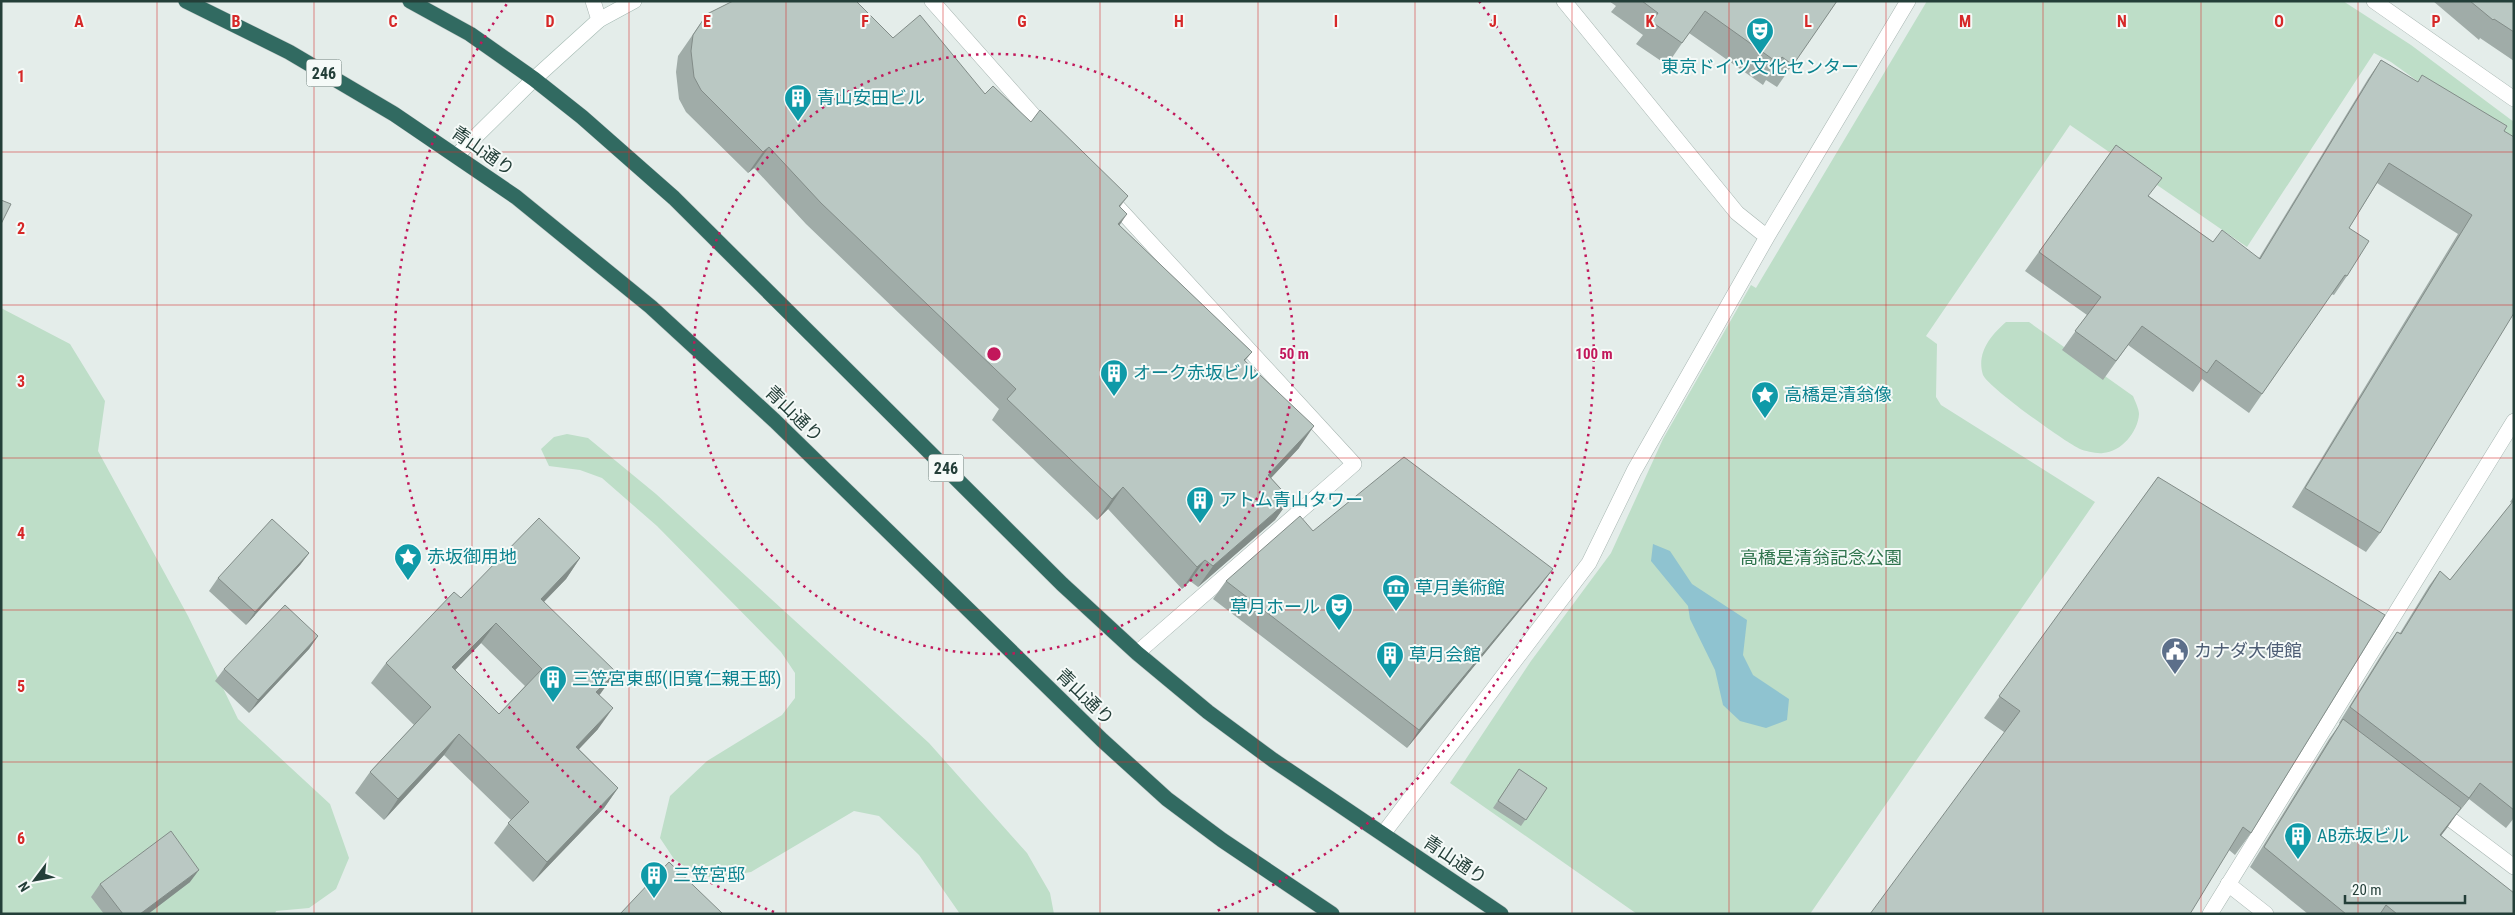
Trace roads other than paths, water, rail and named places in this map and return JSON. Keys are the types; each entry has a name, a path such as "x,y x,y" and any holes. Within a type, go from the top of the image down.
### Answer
{"highway":[{"name":"青山通り","path":"186,1 289,52 394,114 457,155 516,197 651,307 775,421 1102,740 1168,799 1222,840 1332,914"},
{"name":"青山通り","path":"410,1 470,34 534,79 582,117 674,198 1062,584 1137,653 1230,728 1501,914"}],"street":[{"path":"593,1 599,20"},
{"path":"457,155 534,79 599,20 634,1"},
{"path":"932,1 1060,145"},
{"path":"1564,1 1737,213 1767,237"},
{"path":"1383,834 1589,563 1634,470 1702,354 1767,237 1908,1"},
{"path":"2374,1 2514,99"},
{"path":"1100,188 1354,464 1137,653"},
{"path":"2210,914 2228,884 2332,730 2514,421"},
{"path":"2429,803 2514,867"},
{"path":"2228,884 2266,914"}],"water":[{"path":"1653,544 1670,551 1692,584 1747,620 1743,655 1753,675 1789,699 1787,720 1766,728 1740,721 1723,705 1715,670 1690,619 1688,606 1651,561"}],"place":[{"name":"東京ドイツ文化センター","path":"1760,55"},
{"name":"青山安田ビル","path":"798,122"},
{"name":"オーク赤坂ビル","path":"1114,397"},
{"name":"高橋是清翁像","path":"1765,419"},
{"name":"アトム青山タワー","path":"1200,524"},
{"name":"赤坂御用地","path":"408,581"},
{"name":"草月美術館","path":"1396,612"},
{"name":"草月ホール","path":"1339,631"},
{"name":"カナダ大使館","path":"2175,675"},
{"name":"草月会館","path":"1390,679"},
{"name":"三笠宮東邸(旧寬仁親王邸)","path":"553,703"},
{"name":"AB赤坂ビル","path":"2298,860"},
{"name":"三笠宮邸","path":"654,899"}],"park label":[{"name":"高橋是清翁記念公園","path":"1821,558"}]}
